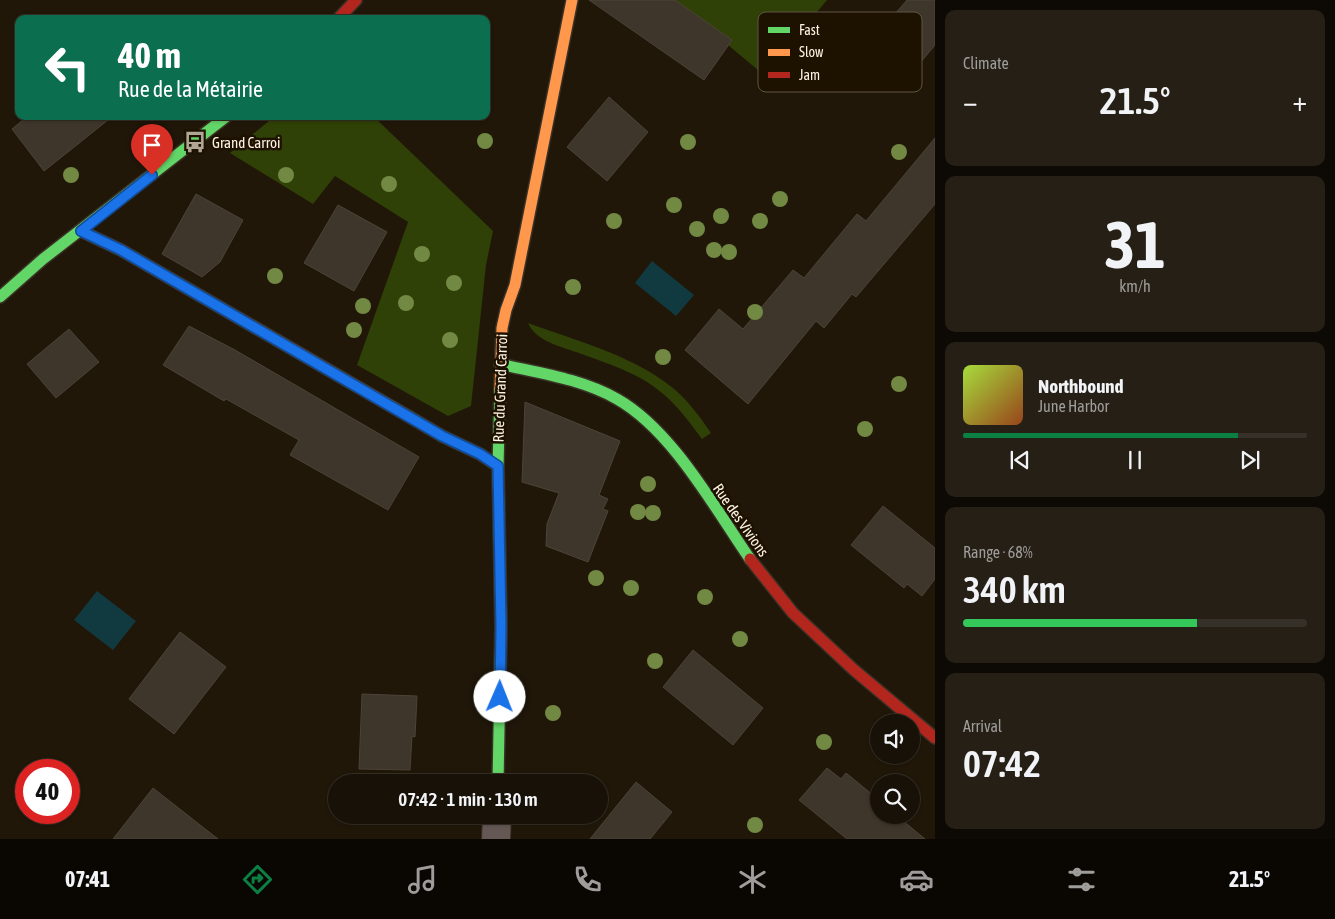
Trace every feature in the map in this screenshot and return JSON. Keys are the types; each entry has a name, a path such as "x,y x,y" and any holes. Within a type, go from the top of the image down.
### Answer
{"street":[{"path":"342,15 356,0"},
{"name":"Rue du Grand Carroi","path":"498,774 501,626 498,466 502,328 515,285 572,0"},
{"path":"0,297 43,259 222,120"},
{"path":"81,231 121,250 442,436 480,454 498,466"},
{"name":"Rue des Vivions","path":"500,364 582,384 618,399 649,423 677,452 751,560 793,613 854,670 935,738"},
{"path":"496,839 497,824"}],"green space":[{"path":"675,0 827,0 817,12 758,12 758,70 728,45 731,40"},
{"path":"270,120 377,120 493,231 486,265 471,406 448,416 357,365 408,222 335,176 313,204 230,153"},
{"path":"528,323 599,348 650,372 672,387 684,399 711,433 702,439 673,403 643,379 610,364 542,339"}],"water":[{"path":"652,261 694,295 676,316 635,283"},
{"path":"97,591 136,621 113,650 74,620"}],"building":[{"path":"589,0 675,0 732,40 704,80"},
{"path":"907,0 935,0 935,45 922,61 922,12 897,12"},
{"path":"609,97 648,132 607,181 567,147"},
{"path":"23,120 108,120 44,171 12,129"},
{"path":"935,138 935,204 856,297 852,294 824,328 816,321 748,404 685,350 719,309 743,329 793,270 804,278 857,214 866,221"},
{"path":"196,194 243,220 220,262 202,277 162,254"},
{"path":"338,205 387,232 354,291 304,263"},
{"path":"189,326 235,350 419,457 388,510 290,455 299,440 226,399 224,401 163,365"},
{"path":"69,329 99,362 56,398 27,364"},
{"path":"525,402 620,441 599,495 608,499 603,509 608,511 588,562 546,546 547,524 559,493 522,482"},
{"path":"883,506 935,548 935,579 922,596 907,584 904,588 851,545"},
{"path":"180,632 226,667 174,734 129,699"},
{"path":"693,650 763,708 733,745 663,687"},
{"path":"362,694 417,696 415,737 412,736 410,770 359,769"},
{"path":"827,768 841,779 846,773 870,793 870,824 907,824 925,839 847,839 799,800"},
{"path":"636,782 672,812 650,839 590,839 602,824 608,824 608,817"},
{"path":"153,788 218,839 113,839"}],"traffic: fast":[{"path":"0,297 43,259 222,120"},
{"path":"500,364 560,377 589,386 617,399 637,413 656,430 691,471 750,559"},
{"path":"498,774 501,626 498,466 500,389"},
{"path":"408,416 442,436 480,454 498,466"}],"traffic: slow":[{"path":"500,389 502,328 515,285 572,0"},
{"path":"81,231 121,250 408,416"}],"traffic: jam":[{"path":"342,15 356,0"},
{"path":"750,559 793,613 854,670 935,738"}],"place":[{"name":"Grand Carroi","path":"195,142"}],"route":[{"path":"152,175 81,231 121,250 442,436 480,454 498,466 501,626 500,697"}]}
